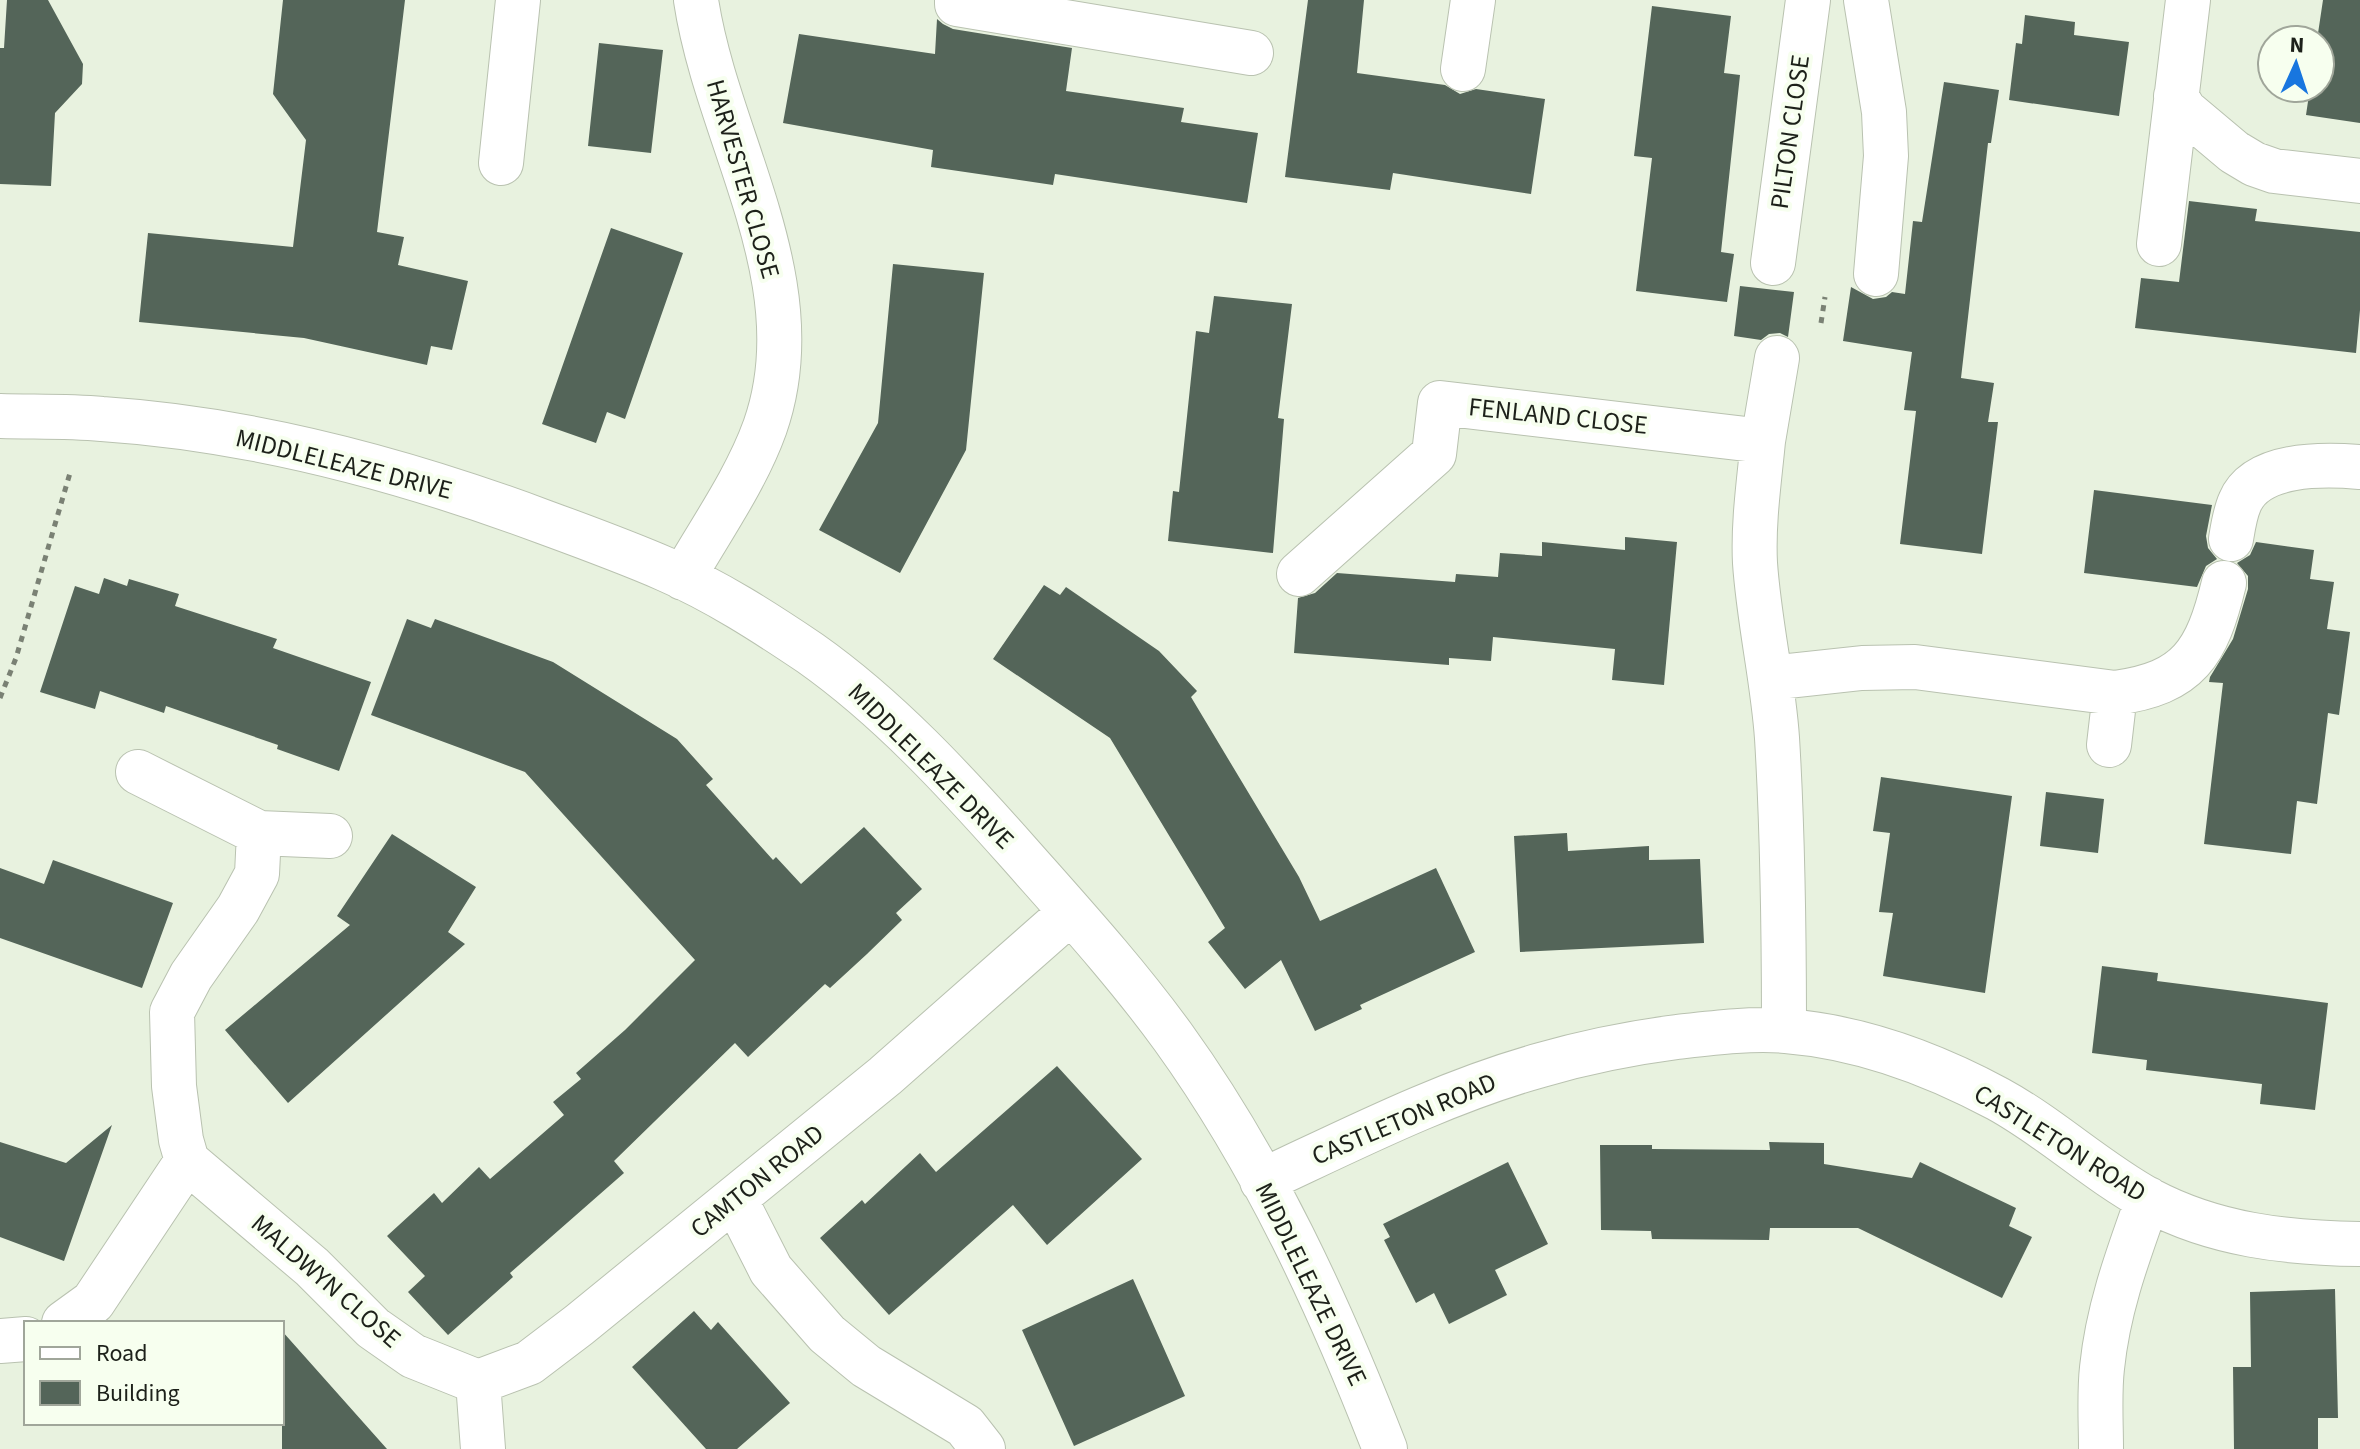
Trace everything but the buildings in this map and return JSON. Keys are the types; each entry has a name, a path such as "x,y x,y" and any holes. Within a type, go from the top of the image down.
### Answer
{"street":[{"path":"501,163 518,0"},
{"name":"HARVESTER CLOSE","path":"683,578 761,436 776,373 779,337 771,260 702,41 696,0"},
{"path":"1463,69 1473,0"},
{"name":"PILTON CLOSE","path":"1773,263 1808,0"},
{"path":"1866,0 1884,112 1884,192 1876,274"},
{"path":"2159,244 2188,0"},
{"path":"957,2 1251,53"},
{"path":"2176,96 2184,110 2234,152 2254,164 2274,171 2360,181"},
{"path":"1777,358 1763,441 1755,560 1776,736 1784,1031"},
{"name":"FENLAND CLOSE","path":"1299,574 1434,454 1440,403 1763,441"},
{"name":"MIDDLELEAZE DRIVE","path":"0,416 86,418 197,429 291,446 394,471 501,506 683,578 747,613 811,654 857,689 986,816 1113,959 1176,1041 1210,1092 1283,1217 1314,1281 1385,1449"},
{"path":"2231,539 2239,503 2245,493 2264,479 2297,467 2360,467"},
{"path":"1770,678 1862,668 1915,667 2115,693 2139,690 2168,681 2187,667 2202,646 2214,619 2224,583"},
{"path":"2109,745 2115,693"},
{"path":"138,772 259,833 330,836"},
{"path":"67,1321 93,1302 187,1161 174,1086 172,1012 191,976 238,909 257,874 259,833"},
{"name":"CAMTON ROAD","path":"478,1382 529,1363 885,1076 1071,912"},
{"name":"CASTLETON ROAD","path":"1262,1181 1457,1094 1540,1065 1625,1044 1708,1033 1784,1031 1837,1038 1895,1054 1943,1073 1999,1100 2148,1199 2192,1220 2235,1233 2298,1242 2360,1244"},
{"name":"MALDWYN CLOSE","path":"187,1161 312,1267 373,1328 413,1356 478,1382"},
{"path":"735,1199 771,1270 827,1334 866,1366 965,1426 983,1449"},
{"path":"2101,1449 2102,1370 2110,1315 2148,1199"},
{"path":"0,1341 24,1339"},
{"path":"478,1382 483,1449"}],"path":[{"path":"0,698 16,658 86,418"}]}
